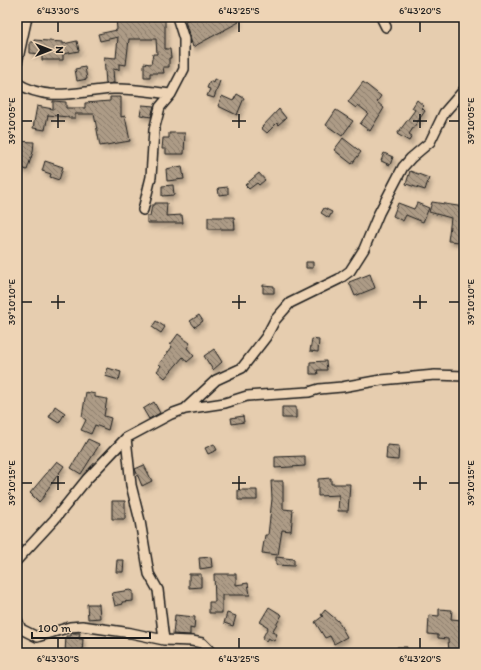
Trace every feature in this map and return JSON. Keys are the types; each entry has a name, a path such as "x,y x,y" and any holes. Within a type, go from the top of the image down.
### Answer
{"street":[{"path":"17,63 20,32 27,17"},
{"path":"143,210 151,177 154,130 160,107 171,94 184,69 184,39 176,17"},
{"path":"381,17 386,27"},
{"path":"17,83 37,93 54,95 114,89 171,94"},
{"path":"185,409 216,380 242,368 266,337 275,320 290,303 339,279 350,271 370,236 379,213 403,167 430,142 444,113 464,90"},
{"path":"17,560 54,520 87,479 126,438 146,426 185,409 226,403 247,396 309,392 381,380 435,375 464,376"},
{"path":"126,438 132,490 140,521 150,574 158,590 164,640"},
{"path":"17,620 21,629 37,637 70,627 82,626 131,633 164,640 202,643 212,653"}],"building":[{"path":"116,17 128,17 128,20 165,20 165,49 170,49 171,58 169,58 169,67 163,67 164,73 150,73 150,77 144,77 144,63 151,64 153,54 157,54 156,39 129,39 126,65 119,64 119,70 113,69 114,83 106,84 104,57 116,58 118,37 100,41 98,34 117,30"},
{"path":"193,17 237,17 239,22 193,47 185,21"},
{"path":"34,40 63,42 63,44 77,41 79,51 63,54 63,60 42,60 42,54 30,53 30,42 34,42"},
{"path":"85,67 87,79 77,81 75,69"},
{"path":"214,79 220,81 214,98 207,96 210,89 207,88 210,81 213,83"},
{"path":"363,82 381,96 377,102 384,108 370,131 360,124 368,113 358,105 356,108 348,102"},
{"path":"237,94 244,98 237,115 218,106 222,96 233,101"},
{"path":"110,97 121,97 121,117 125,116 130,141 100,146 94,114 75,114 75,118 48,115 45,130 33,128 37,106 53,109 53,101 66,102 66,108 85,108 85,103 110,101"},
{"path":"417,100 424,106 422,108 425,111 409,134 412,136 409,141 397,134 415,110 412,108"},
{"path":"142,105 154,106 151,117 140,115"},
{"path":"279,109 286,118 278,125 277,123 267,133 261,128"},
{"path":"336,110 353,121 342,136 326,125"},
{"path":"169,133 185,133 184,154 166,154 166,149 162,149 163,138 169,138"},
{"path":"343,138 361,152 352,164 334,150"},
{"path":"17,141 34,142 33,152 27,170 17,166"},
{"path":"384,153 393,157 390,165 381,161"},
{"path":"45,161 63,167 59,180 50,177 51,174 42,171"},
{"path":"182,166 184,179 167,181 166,169"},
{"path":"410,171 429,178 425,190 406,184"},
{"path":"259,173 265,180 259,185 257,183 249,189 245,185"},
{"path":"173,185 174,195 162,196 162,186"},
{"path":"228,187 228,194 219,195 218,188"},
{"path":"432,202 464,207 461,242 448,241 451,218 429,212"},
{"path":"155,203 167,203 166,216 182,215 183,223 147,223 147,216 150,216 152,205 155,205"},
{"path":"398,203 414,209 417,203 429,208 423,222 406,215 403,221 393,216"},
{"path":"324,208 332,212 329,218 321,213"},
{"path":"208,217 234,217 235,229 208,229"},
{"path":"306,262 313,262 313,268 306,268"},
{"path":"370,274 375,288 355,296 349,282"},
{"path":"263,285 274,286 274,293 263,293"},
{"path":"199,315 203,321 195,327 190,321"},
{"path":"156,321 165,327 161,333 152,327"},
{"path":"178,334 190,343 187,348 194,356 187,362 183,357 165,378 157,371 161,366 159,364 172,347 170,345"},
{"path":"312,339 319,340 318,352 310,351"},
{"path":"214,349 222,362 213,370 204,356"},
{"path":"326,361 327,370 317,370 318,374 310,374 310,362"},
{"path":"108,368 121,372 119,380 105,376"},
{"path":"86,392 95,394 95,397 107,399 104,416 111,418 108,430 95,425 91,434 81,430 86,420 82,417"},
{"path":"154,402 160,413 149,419 143,409"},
{"path":"55,406 65,413 59,423 49,417"},
{"path":"282,407 296,407 296,418 282,418"},
{"path":"243,416 244,422 232,424 231,418"},
{"path":"88,439 99,444 81,474 71,468"},
{"path":"214,444 217,450 208,454 205,448"},
{"path":"387,445 399,446 398,460 386,459"},
{"path":"305,456 305,466 275,468 275,457"},
{"path":"57,461 64,466 39,502 30,493"},
{"path":"144,465 152,481 142,486 135,469"},
{"path":"331,478 331,484 350,484 348,511 338,511 339,495 318,496 318,479"},
{"path":"271,481 283,481 283,509 293,510 291,531 282,530 278,555 262,553 265,535 268,535 272,499"},
{"path":"238,490 257,490 257,500 238,500"},
{"path":"112,501 125,501 125,519 112,519"},
{"path":"211,557 212,567 200,569 199,558"},
{"path":"276,557 294,559 294,566 276,565"},
{"path":"117,560 124,560 123,572 116,572"},
{"path":"189,574 201,574 201,587 189,588"},
{"path":"214,574 236,574 236,585 248,583 250,595 222,595 222,613 209,613 209,602 215,602"},
{"path":"130,590 133,591 133,601 122,602 123,604 115,606 112,593"},
{"path":"87,604 99,604 100,618 88,619"},
{"path":"269,607 282,615 272,632 277,634 274,641 268,638 266,641 262,639 268,627 260,622"},
{"path":"439,609 452,610 451,619 462,620 460,641 464,641 464,653 449,653 448,639 438,638 438,635 428,634 429,615 439,616"},
{"path":"325,610 338,621 347,637 334,644 330,636 325,638 315,622 323,616 321,615"},
{"path":"227,613 236,616 233,626 224,623"},
{"path":"175,615 195,617 194,629 190,628 190,635 173,634"},
{"path":"71,633 80,633 79,639 83,639 82,653 65,653 66,636 71,636"},
{"path":"397,647 407,647 407,653 397,653"}]}
